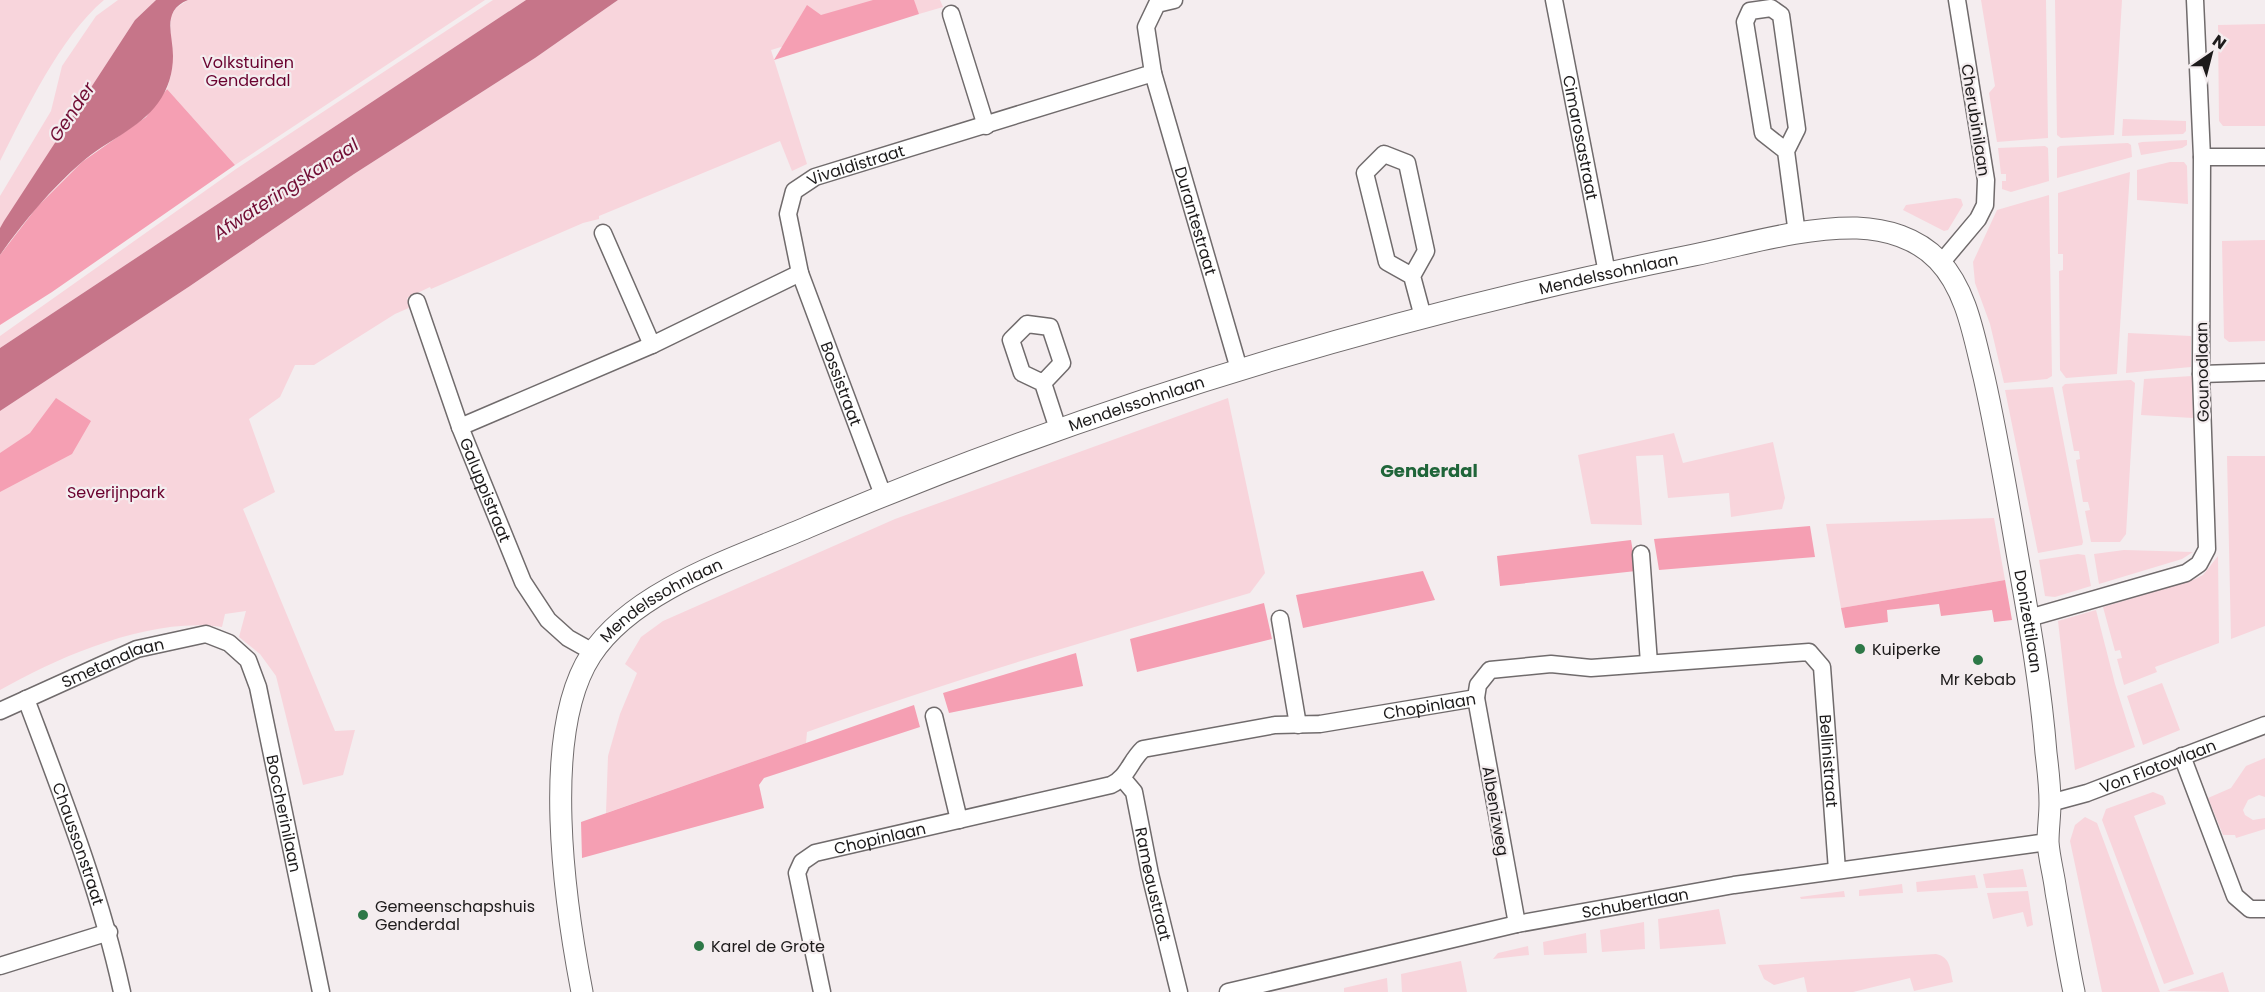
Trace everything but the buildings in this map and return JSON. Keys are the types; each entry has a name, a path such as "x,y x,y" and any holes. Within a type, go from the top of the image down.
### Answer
{"street":[{"path":"1153,73 1146,27 1157,4 1174,0"},
{"name":"Cimarosastraat","path":"1554,0 1607,273"},
{"name":"Cherubinilaan","path":"1941,263 1978,219 1985,205 1986,180 1957,0"},
{"name":"Gounodlaan","path":"2029,618 2186,573 2199,564 2207,549 2201,374 2202,157 2195,0"},
{"path":"1786,151 1763,133 1746,22 1750,11 1771,8 1781,15 1797,129 1786,151 1797,234"},
{"path":"951,14 986,126"},
{"name":"Vivaldistraat","path":"800,273 788,214 794,191 815,177 1153,73"},
{"name":"Durantestraat","path":"1153,73 1239,369"},
{"path":"1412,276 1387,262 1365,173 1384,154 1407,163 1426,251 1412,276 1423,317"},
{"path":"2202,157 2265,157"},
{"name":"Mendelssohnlaan","path":"582,992 563,862 560,793 574,698 593,652 628,616 679,585 884,495 1058,429 1239,369 1423,317 1607,273 1797,234 1850,228 1886,231 1926,249 1941,263"},
{"path":"603,234 652,345"},
{"name":"Donizettilaan","path":"1941,263 1960,295 1974,336 2012,510 2046,744 2050,803 2048,842 2074,992"},
{"path":"460,427 652,345 800,273"},
{"name":"Bossistraat","path":"800,273 884,495"},
{"name":"Galuppistraat","path":"417,302 460,427 523,582 548,620 568,638 593,652"},
{"path":"2201,374 2265,372"},
{"name":"Mendelssohnlaan","path":"1043,383 1058,429"},
{"path":"1641,554 1649,663"},
{"path":"1280,619 1298,725"},
{"name":"Smetanalaan","path":"0,711 137,649 206,634 229,643"},
{"name":"Boccherinilaan","path":"229,643 248,660 258,687 321,992"},
{"name":"Chopinlaan","path":"822,992 797,878 798,868 802,862 815,853 1111,785 1123,779 1136,756 1143,749 1275,725 1320,724 1476,698 1478,685 1490,670 1551,664 1591,668 1803,651 1814,655"},
{"name":"Bellinistraat","path":"1814,655 1822,667 1837,870"},
{"name":"Albenizweg","path":"1476,698 1517,924"},
{"name":"Chaussonstraat","path":"26,699 77,835 109,932 122,992"},
{"path":"934,716 959,820"},
{"name":"Von Flotowlaan","path":"2050,803 2265,725"},
{"path":"2182,756 2235,896 2241,905 2250,909 2265,909"},
{"name":"Rameaustraat","path":"1123,779 1134,792 1150,874 1179,992"},
{"name":"Schubertlaan","path":"1228,992 1517,924 1734,885 2048,842"},
{"path":"0,966 109,932"}],"green space":[{"path":"0,0 104,0 73,34 45,75 0,161"},
{"path":"118,0 156,0 135,20 0,228 0,196 51,111 62,66 96,16"},
{"name":"Volkstuinen Genderdal","path":"188,0 485,0 235,165 167,89 171,75 171,16 176,8"},
{"path":"493,0 526,0 0,348 0,336 236,169"},
{"name":"Severijnpark","path":"618,0 940,0 943,7 919,14 916,7 771,50 807,164 792,171 780,141 599,216 599,219 583,223 431,289 430,287 407,298 411,307 395,314 314,365 295,365 280,397 249,419 275,492 243,509 335,731 355,730 343,775 303,785 276,676 260,654 239,637 246,611 225,614 222,627 195,625 166,627 107,642 50,664 0,690 0,411 190,286 354,174 535,58"},
{"path":"1981,0 2046,0 2048,138 1997,142 1989,93 1995,86"},
{"path":"2055,0 2122,0 2114,135 2061,138 2057,135"},
{"path":"2265,24 2265,126 2223,126 2219,121 2218,25"},
{"path":"2123,119 2186,121 2186,131 2183,134 2122,136"},
{"path":"2187,140 2187,145 2182,148 2141,155 2138,143 2142,142"},
{"path":"2128,143 2131,145 2132,157 2057,178 2057,148 2060,146"},
{"path":"2045,146 2048,148 2049,181 2011,192 2002,189 2002,181 2006,181 2006,174 2001,174 1998,148"},
{"path":"2170,162 2184,162 2187,166 2188,204 2137,200 2137,170"},
{"path":"2130,172 2117,374 2066,378 2060,370 2059,271 2063,270 2063,254 2058,254 2058,193"},
{"path":"2049,195 2052,376 2047,379 2004,383 1990,324 1975,283 1973,262 1997,210"},
{"path":"1961,199 1963,205 1948,230 1944,231 1903,210 1906,205"},
{"path":"2265,240 2265,341 2229,342 2224,338 2222,241"},
{"path":"2128,333 2191,336 2191,367 2126,373"},
{"path":"2192,376 2193,418 2141,415 2144,379"},
{"path":"2131,380 2135,383 2126,534 2120,542 2091,542 2085,511 2090,510 2088,502 2083,502 2076,460 2080,459 2079,451 2074,451 2062,387 2065,384"},
{"path":"2053,387 2083,542 2082,545 2038,553 2005,390"},
{"path":"1228,398 1265,573 1250,593 917,694 807,732 806,743 606,813 608,756 620,714 637,673 625,664 641,637 663,621 895,519"},
{"path":"1674,433 1683,463 1773,442 1785,498 1782,509 1731,517 1729,493 1668,498 1663,455 1636,456 1642,525 1591,524 1578,455"},
{"path":"2227,456 2265,456 2265,626 2231,639"},
{"path":"1994,518 2005,580 1841,608 1826,524"},
{"path":"2124,550 2193,552 2182,559 2099,584 2094,554"},
{"path":"2085,555 2091,586 2055,597 2045,596 2039,560"},
{"path":"2218,556 2219,643 2155,667 2157,672 2124,685 2117,659 2122,658 2120,650 2115,651 2103,607 2193,580 2203,575"},
{"path":"2096,610 2115,684 2135,747 2075,770 2058,621"},
{"path":"2162,683 2180,730 2143,745 2127,696"},
{"path":"2265,758 2265,797 2259,795 2248,800 2243,810 2245,815 2253,820 2265,818 2265,829 2236,838 2235,835 2223,835 2208,798 2231,788 2246,766"},
{"path":"2153,792 2163,796 2166,804 2134,816 2194,974 2164,984 2102,820 2106,809"},
{"path":"2085,817 2097,823 2160,992 2102,992 2070,841 2075,825"},
{"path":"2023,869 2027,887 1986,888 1983,874"},
{"path":"1975,875 1978,888 1917,892 1916,882"},
{"path":"1902,884 1903,893 1859,896 1859,890"},
{"path":"1844,891 1845,897 1801,899 1800,897"},
{"path":"2028,891 2033,925 2027,927 2023,912 1993,919 1987,893"},
{"path":"1719,909 1726,944 1660,949 1658,919"},
{"path":"1644,922 1645,949 1602,952 1600,930"},
{"path":"1586,933 1587,953 1544,955 1543,942"},
{"path":"1528,946 1529,955 1493,959 1498,953"},
{"path":"1936,954 1947,961 1953,982 1914,991 1910,978 1853,992 1807,992 1804,977 1774,985 1764,979 1758,965"},
{"path":"1461,961 1467,992 1402,992 1401,974"},
{"path":"2223,972 2229,992 2167,991 2171,989"},
{"path":"1387,978 1388,992 1344,992 1344,988"}],"shaded area":[{"path":"873,0 914,0 919,14 774,60 807,5 821,15"},
{"path":"167,89 235,165 52,292 0,325 0,255 37,207 82,162 146,117"},
{"path":"56,398 91,421 72,454 0,492 0,453 30,433"},
{"path":"1810,526 1815,557 1659,570 1654,539"},
{"path":"1631,540 1636,571 1500,586 1497,556"},
{"path":"1423,571 1435,600 1303,628 1296,595"},
{"path":"2005,580 2012,620 1994,622 1992,610 1941,616 1939,604 1887,610 1888,622 1845,628 1841,608"},
{"path":"1264,603 1272,639 1137,672 1130,639"},
{"path":"1076,653 1083,686 949,713 943,693"},
{"path":"914,705 920,727 764,778 759,785 764,808 582,858 581,822"}],"water":[{"path":"156,0 188,0 174,10 171,17 172,69 162,98 132,128 91,155 59,183 0,255 0,228 4,221 135,20"},
{"name":"Afwateringskanaal","path":"526,0 618,0 535,58 354,174 190,286 0,411 0,348"}],"place":[{"name":"Kuiperke","path":"1860,649"},
{"name":"Mr Kebab","path":"1978,660"},
{"name":"Gemeenschapshuis Genderdal","path":"363,915"},
{"name":"Karel de Grote","path":"699,946"}],"district":[{"name":"Genderdal","path":"1429,471"}],"water label":[{"name":"Gender","path":"72,112"}]}
